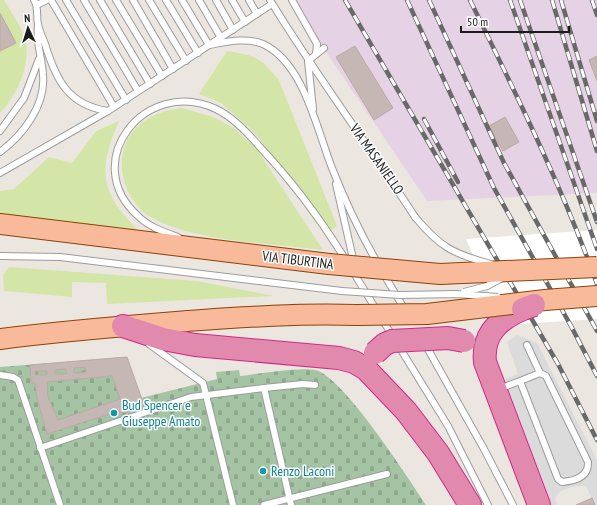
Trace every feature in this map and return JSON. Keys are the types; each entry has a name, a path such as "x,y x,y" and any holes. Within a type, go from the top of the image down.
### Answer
{"highway":[{"path":"485,362 485,346 492,330 503,319 534,305"},
{"path":"123,326 163,339 195,345 345,359 357,363 373,375 423,434 470,505"},
{"path":"373,375 372,364 375,353 385,344 392,341 448,338 464,341 478,351 485,362 539,505"}],"main road":[{"name":"VIA TIBURTINA","path":"0,224 423,274 462,274 592,266"},
{"path":"0,339 123,326 258,316 307,314 427,314 534,305 597,296"}],"lane":[{"path":"0,152 20,133 39,104 44,82 36,41 38,24 36,3 47,0"},
{"path":"51,0 114,107"},
{"path":"66,0 126,100"},
{"path":"84,0 138,91"},
{"path":"100,0 150,84"},
{"path":"116,0 162,76"},
{"path":"133,0 173,69"},
{"path":"149,0 186,60"},
{"path":"166,0 198,53"},
{"path":"182,0 209,45"},
{"path":"199,0 221,38"},
{"path":"216,0 233,30"},
{"path":"232,0 245,22"},
{"path":"249,0 258,14"},
{"path":"292,0 316,44 316,54"},
{"path":"0,172 126,100 258,14 271,2"},
{"name":"VIA MASANIELLO","path":"271,2 308,61 380,162 415,216 439,243 454,252 476,260 516,271"},
{"path":"38,24 52,68 61,83 77,100 108,111"},
{"path":"209,45 241,40 262,44 275,52 288,65 296,77 314,117 332,168 357,226 412,322"},
{"path":"314,117 308,61 324,48"},
{"path":"0,131 24,98 39,57"},
{"path":"212,249 163,232 149,225 131,209 116,179 115,162 119,143 135,121 156,107 174,103 200,104 214,109 234,121 286,176 335,242 364,289 448,426 488,505"},
{"path":"332,168 354,262 364,289"},
{"name":"VIA TIBURTINA","path":"0,256 60,257 342,290 400,295 456,294"},
{"path":"456,294 487,286 516,271"},
{"path":"456,294 534,305"},
{"path":"123,326 203,383 233,505"},
{"path":"416,329 481,442 513,505"},
{"path":"520,381 558,479 562,482 581,478 586,472 588,462 546,376 540,373 528,345"},
{"path":"495,390 540,373"},
{"path":"0,375 13,376 18,380 60,505"},
{"path":"40,448 191,397 206,394 303,384 315,385"},
{"path":"264,388 290,502"},
{"path":"264,505 290,502 387,474"}],"shaded area":[{"path":"291,0 597,0 597,193 427,201"},
{"path":"517,335 537,343 597,460 597,505 595,505 586,486 572,487 560,491 555,499 558,505 547,505 500,381 518,374 507,342"}],"green space":[{"path":"0,0 4,0 18,24 25,39 27,49 25,69 22,79 12,97 0,113"},
{"path":"227,51 252,56 267,66 279,80 337,226 331,230 253,131 221,103 199,94"},
{"path":"182,108 213,117 232,127 256,148 323,250 229,240 204,235 159,222 143,212 132,199 125,184 122,164 124,148 136,128 149,118 173,109"},
{"path":"119,121 107,154 105,168 106,181 110,193 117,205 140,232 0,214 0,191 14,189 49,157 72,163 96,131"},
{"path":"9,267 197,281 274,296 107,304 106,283 72,282 72,297 4,291 3,275"},
{"path":"127,357 141,398 217,379 216,372 239,370 240,376 289,370 315,370 327,376 358,408 391,452 426,505 0,505 0,367"}],"pier":[{"path":"597,230 597,319 503,325 466,239"}],"building":[{"path":"0,13 16,43 0,51"},
{"path":"355,46 393,108 374,120 336,57"},
{"path":"597,56 597,81 589,60"},
{"path":"505,117 519,142 503,151 489,126"},
{"path":"127,357 144,405 120,414 119,411 47,434 37,398 35,383 31,382 30,365","holes":["85,367 86,372 74,373 74,368","66,369 66,374 55,374 55,370","35,371 47,371 47,375 35,375","112,376 120,399 58,420 48,397 47,382"]},
{"path":"592,498 595,505 576,505"}],"railway":[{"path":"345,0 558,364 597,440"},
{"path":"407,0 494,188 571,326 597,376"},
{"path":"429,0 504,163 597,331"},
{"path":"470,0 554,176 597,284"},
{"path":"510,0 597,249"},
{"path":"520,0 597,222"},
{"path":"552,0 597,151"},
{"path":"561,0 597,121"},
{"path":"592,0 597,15"},
{"path":"424,119 458,182"}],"place":[{"name":"Bud Spencer e Giuseppe Amato","path":"114,413"},
{"name":"Renzo Laconi","path":"263,471"}]}
